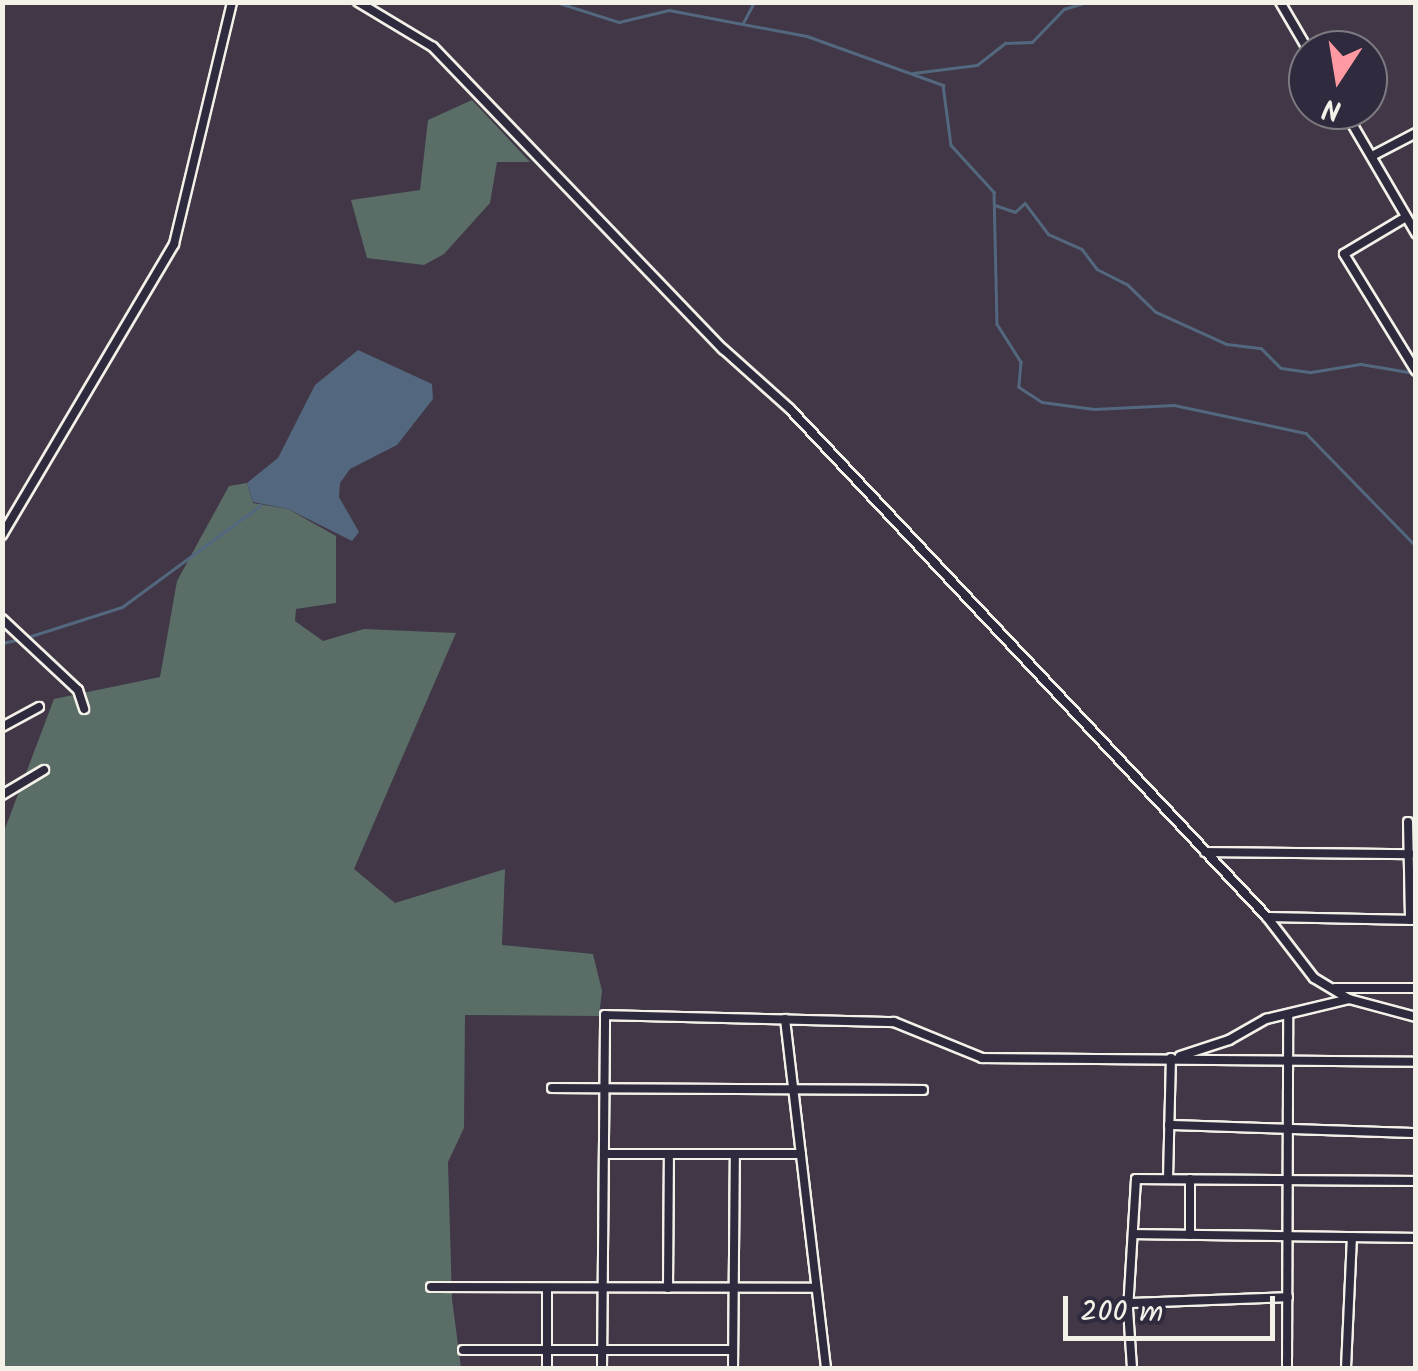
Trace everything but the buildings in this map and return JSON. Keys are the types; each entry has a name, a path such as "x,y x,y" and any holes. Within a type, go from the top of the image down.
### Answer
{"street":[{"path":"2,535 174,244 232,2"},
{"path":"358,2 433,47 723,349 790,408 1267,918 1304,968 1349,999 1416,1017"},
{"path":"1280,2 1296,30"},
{"path":"1356,130 1416,233"},
{"path":"1372,156 1416,133"},
{"path":"1406,217 1344,254 1416,371"},
{"path":"2,618 78,690 84,709"},
{"path":"2,727 39,707"},
{"path":"2,795 44,770"},
{"path":"1267,918 1413,920 1408,822"},
{"path":"1203,852 1410,854"},
{"path":"1331,988 1416,988"},
{"path":"1171,1058 1288,1014 1349,999"},
{"path":"1287,1368 1288,1014"},
{"path":"602,1368 606,1016 894,1022 982,1058 1416,1062"},
{"path":"785,1020 826,1368"},
{"path":"1168,1179 1171,1058"},
{"path":"552,1088 923,1090"},
{"path":"1168,1125 1416,1132"},
{"path":"604,1154 801,1154"},
{"path":"668,1288 670,1154"},
{"path":"733,1368 736,1154"},
{"path":"1132,1368 1128,1303 1136,1179 1416,1181"},
{"path":"1190,1179 1190,1235"},
{"path":"1133,1234 1416,1238"},
{"path":"1346,1368 1352,1237"},
{"path":"431,1288 816,1288"},
{"path":"546,1368 547,1288"},
{"path":"1128,1303 1288,1297"},
{"path":"463,1350 733,1350"}],"green space":[{"path":"472,100 530,162 497,162 490,203 444,254 424,265 367,258 351,200 420,190 428,120"},
{"path":"247,483 253,503 288,509 336,536 336,603 296,609 295,621 323,641 364,629 456,633 354,869 395,903 505,869 502,945 593,954 602,991 599,1016 465,1015 464,1128 448,1162 452,1299 461,1368 3,1368 3,834 54,699 160,677 177,581 229,486"}],"water":[{"path":"358,350 432,384 433,399 397,445 350,469 340,483 339,497 359,532 352,541 288,509 253,502 247,483 278,458 315,385"}],"waterway":[{"path":"556,2 619,22 669,10 807,36 943,85 951,145 994,192 997,324 1021,362 1019,387 1042,402 1094,409 1174,405 1306,433 1416,546"},
{"path":"743,23 754,2"},
{"path":"913,73 977,65 1005,43 1032,42 1064,9 1087,2"},
{"path":"995,205 1015,212 1025,203 1048,234 1082,249 1097,269 1127,284 1156,312 1227,344 1261,348 1281,368 1311,372 1361,364 1414,373"},
{"path":"28,637 122,607 261,505"},
{"path":"2,643 21,639"}]}
